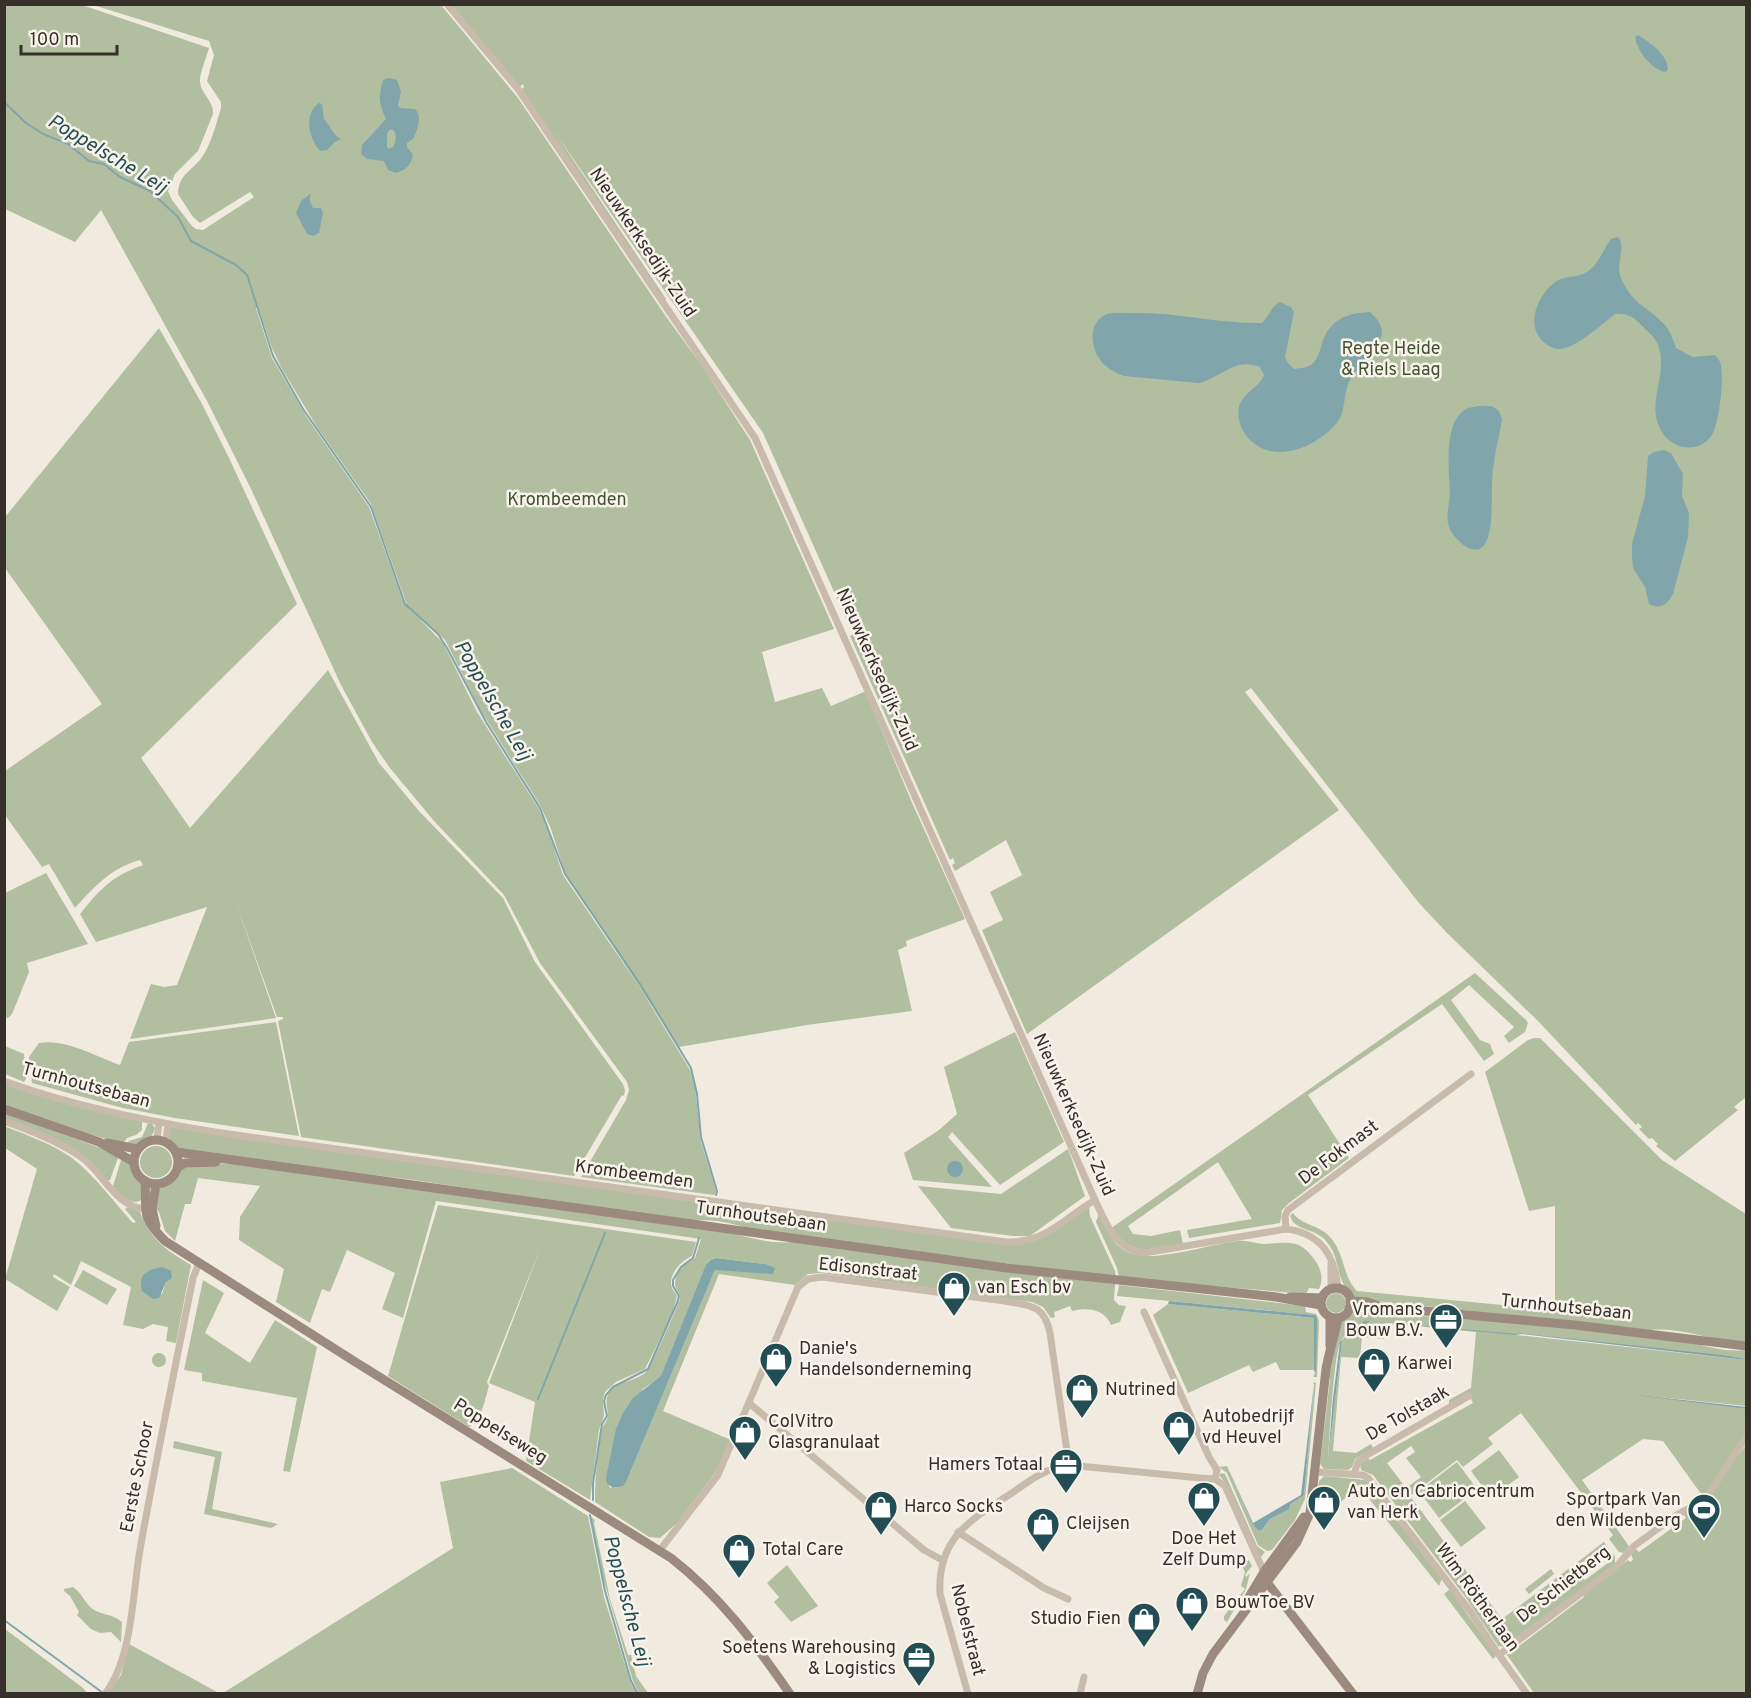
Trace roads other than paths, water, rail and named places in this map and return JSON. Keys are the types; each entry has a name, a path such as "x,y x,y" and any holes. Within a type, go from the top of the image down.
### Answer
{"main road":[{"path":"4,1109 99,1142 137,1149"},
{"path":"162,1140 176,1152 178,1167 170,1179 156,1184 145,1181 137,1173 134,1162 137,1149 147,1141 162,1140"},
{"path":"99,1142 134,1162"},
{"name":"Turnhoutsebaan","path":"176,1152 1007,1268 1321,1301"},
{"name":"Turnhoutsebaan","path":"178,1167 185,1163 242,1162"},
{"name":"Poppelseweg","path":"145,1181 145,1209 150,1225 160,1236 199,1263 660,1550 717,1598 747,1633 790,1694"},
{"path":"156,1184 152,1209 160,1236"},
{"path":"1334,1288 1346,1293 1350,1305 1346,1314 1334,1317 1323,1311 1321,1301 1325,1292 1334,1288"},
{"name":"Turnhoutsebaan","path":"1350,1305 1574,1325 1746,1346"},
{"path":"1197,1694 1208,1663 1241,1616 1311,1505 1330,1348 1329,1334 1334,1317"},
{"path":"1266,1577 1353,1694"}],"street":[{"name":"Nieuwkerksedijk-Zuid","path":"447,4 518,89 755,438 1112,1235 1121,1244 1138,1253 1157,1252 1286,1229"},
{"name":"De Fokmast","path":"1286,1229 1288,1210 1471,1074"},
{"name":"Turnhoutsebaan","path":"4,1081 85,1106 159,1122"},
{"path":"4,1120 78,1155 125,1203 135,1208 145,1209"},
{"name":"Krombeemden","path":"159,1122 1006,1242 1027,1241 1042,1235 1095,1200"},
{"path":"159,1122 162,1140"},
{"path":"162,1140 168,1124"},
{"path":"1286,1229 1310,1235 1322,1246 1336,1271 1334,1288"},
{"name":"Eerste Schoor","path":"106,1692 116,1676 124,1654 140,1546 193,1278 199,1263"},
{"name":"Edisonstraat","path":"660,1550 718,1475 798,1287 808,1279 822,1277 849,1280 1029,1306 1043,1313 1048,1324 1069,1465"},
{"path":"1144,1312 1209,1458 1217,1470 1215,1479 1225,1486 1266,1577"},
{"name":"De Tolstaak","path":"1354,1474 1362,1458 1469,1396"},
{"path":"749,1403 924,1550 942,1560"},
{"name":"De Schietberg","path":"1499,1655 1616,1567 1634,1546 1678,1514 1706,1500 1746,1437"},
{"name":"Nobelstraat","path":"968,1694 940,1594 939,1582 942,1560 950,1544 972,1518 1039,1474 1051,1468 1069,1465 1215,1479"},
{"path":"1316,1472 1354,1474"},
{"name":"Wim Rötherlaan","path":"1354,1474 1363,1475 1376,1488 1470,1611 1527,1694"},
{"path":"958,1532 1044,1588 1068,1599"},
{"path":"1080,1694 1084,1677"}],"water":[{"path":"1638,35 1662,54 1668,70 1665,72 1654,67 1646,59 1635,37"},
{"path":"389,78 397,80 401,92 398,105 400,108 415,109 419,115 414,138 407,143 413,155 411,162 405,169 396,173 388,170 384,161 367,159 361,154 362,145 386,119 380,100 383,80","holes":["389,130 394,131 395,142 389,149 387,134"]},
{"path":"319,103 322,104 324,119 341,139 327,150 320,151 309,127 311,114"},
{"path":"310,194 313,208 321,208 323,213 319,233 313,236 307,234 296,213 301,201"},
{"path":"1618,237 1621,246 1619,267 1621,278 1630,294 1665,326 1676,348 1693,357 1715,355 1720,362 1722,388 1717,421 1712,435 1700,445 1679,446 1662,432 1655,409 1660,374 1660,351 1655,339 1633,318 1615,314 1585,338 1560,349 1543,342 1537,334 1535,315 1542,296 1557,281 1580,275 1591,269 1611,239"},
{"path":"1280,302 1291,307 1294,312 1285,357 1294,369 1314,362 1325,335 1340,319 1370,312 1379,322 1382,331 1378,345 1350,380 1339,420 1331,429 1310,444 1285,452 1261,448 1244,433 1239,420 1241,402 1264,375 1260,367 1243,364 1199,383 1124,376 1104,364 1094,346 1094,327 1101,317 1107,314 1150,313 1230,322 1262,323 1274,306"},
{"path":"1494,407 1502,420 1493,469 1489,534 1486,542 1477,550 1466,546 1456,538 1449,527 1447,518 1450,491 1449,447 1454,424 1467,408"},
{"path":"1664,450 1671,453 1683,474 1682,496 1689,513 1688,537 1673,594 1666,603 1653,606 1649,604 1645,587 1633,568 1632,544 1645,496 1648,456"},
{"path":"955,1161 961,1163 963,1169 961,1175 955,1177 949,1175 947,1169 949,1163"},
{"path":"716,1258 765,1264 775,1268 773,1274 715,1270 627,1480 623,1486 613,1488 607,1483 606,1478 616,1429 623,1413 633,1398 661,1376 706,1265 710,1260"},
{"path":"162,1267 171,1271 172,1278 166,1282 159,1298 153,1299 142,1291 141,1280 148,1271"},
{"path":"1169,1301 1315,1315 1317,1318 1316,1371 1315,1373 1314,1318 1168,1304"},
{"path":"1365,1321 1370,1321 1350,1333 1342,1341 1328,1460 1340,1342 1354,1328"},
{"path":"1370,1321 1520,1333 1721,1355 1746,1360 1521,1334 1516,1335"},
{"path":"1314,1384 1304,1495 1290,1504 1289,1509 1270,1519 1262,1530 1258,1530 1252,1523 1227,1466 1253,1523 1301,1495"},
{"path":"1639,1395 1746,1407 1746,1409 1643,1396"}],"waterway":[{"name":"Poppelsche Leij","path":"4,102 26,123 43,134 68,144 89,161 104,164 120,177 150,191 178,217 191,241 236,265 247,275 273,356 303,409 371,507 405,604 438,634 447,648 486,722 540,808 565,874 640,984 691,1068 697,1094 701,1137 717,1191 716,1195"},
{"name":"Poppelsche Leij","path":"709,1214 710,1210"},
{"path":"538,1399 605,1233"},
{"name":"Poppelsche Leij","path":"593,1500 593,1483 602,1424 607,1416 604,1401 606,1395 613,1387 648,1369 679,1296 673,1286 673,1280 681,1267 693,1258 699,1238"},
{"name":"Poppelsche Leij","path":"590,1515 605,1591 631,1681 638,1694"},
{"path":"4,1620 103,1693"}],"place":[{"name":"van Esch bv","path":"954,1317"},
{"name":"Vromans Bouw B.V.","path":"1446,1349"},
{"name":"Danie's Handelsonderneming","path":"776,1388"},
{"name":"Karwei","path":"1374,1393"},
{"name":"Nutrined","path":"1082,1419"},
{"name":"Autobedrijf vd Heuvel","path":"1179,1456"},
{"name":"ColVitro Glasgranulaat","path":"745,1461"},
{"name":"Hamers Totaal","path":"1066,1494"},
{"name":"Doe Het Zelf Dump","path":"1204,1527"},
{"name":"Auto en Cabriocentrum van Herk","path":"1324,1531"},
{"name":"Harco Socks","path":"881,1536"},
{"name":"Sportpark Van den Wildenberg","path":"1704,1539"},
{"name":"Cleijsen","path":"1043,1553"},
{"name":"Total Care","path":"739,1579"},
{"name":"BouwToe BV","path":"1192,1632"},
{"name":"Studio Fien","path":"1144,1648"},
{"name":"Soetens Warehousing & Logistics","path":"919,1687"}],"park label":[{"name":"Regte Heide & Riels Laag","path":"1391,359"}]}
